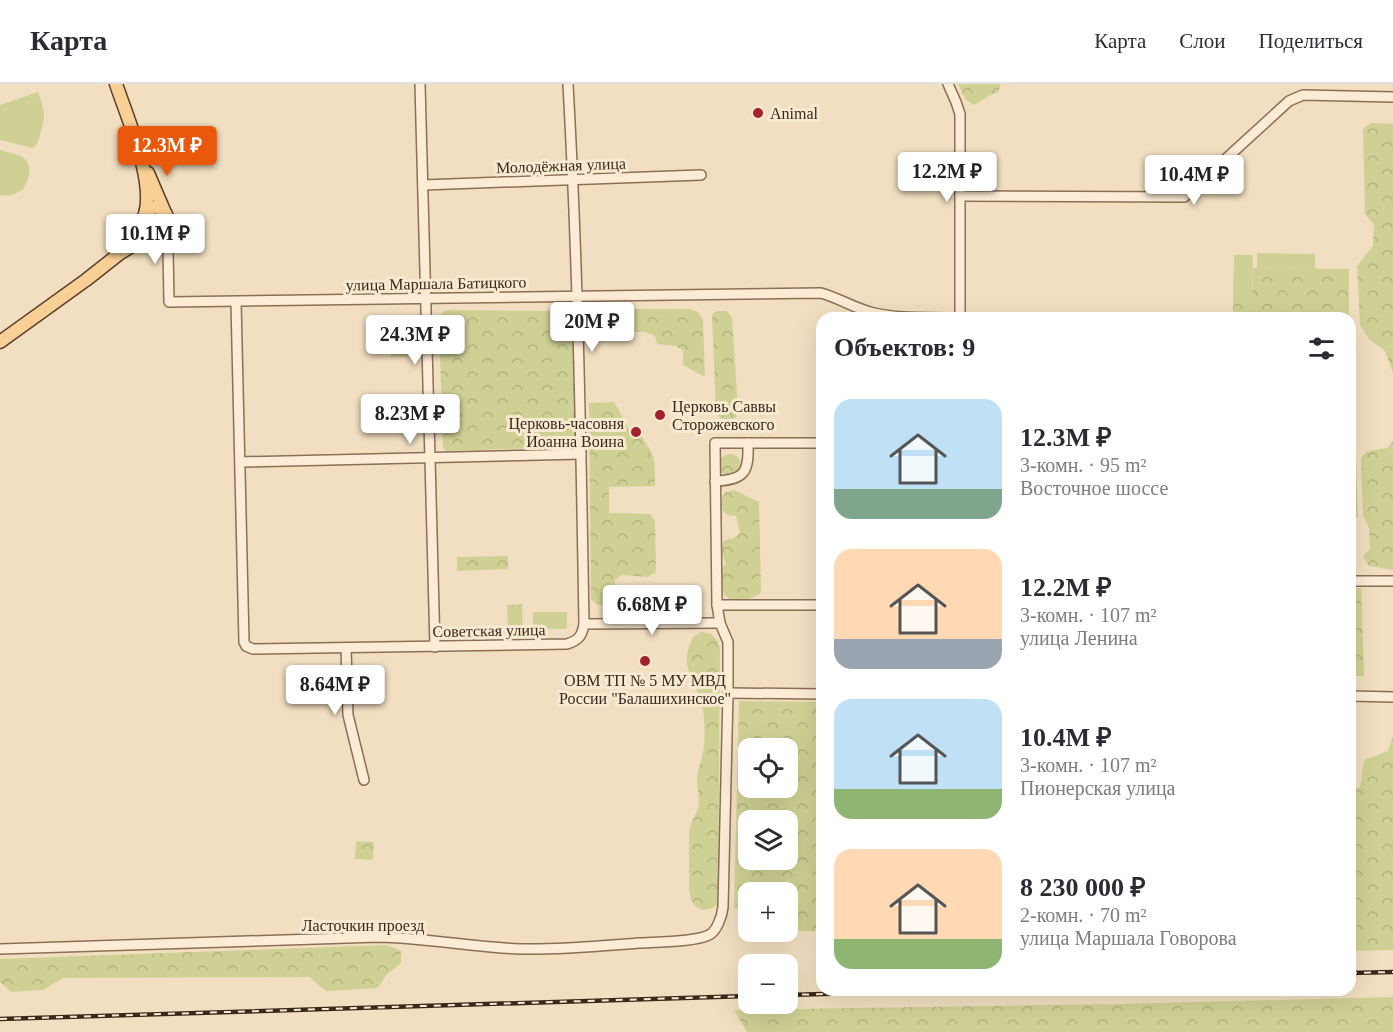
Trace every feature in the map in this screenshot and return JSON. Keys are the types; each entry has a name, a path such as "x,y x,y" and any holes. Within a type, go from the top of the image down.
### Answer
{"main road":[{"path":"116,84 163,224"},
{"path":"138,150 147,191 144,221 149,228 155,230 163,224"},
{"path":"119,254 133,238 150,209 155,207 161,209 163,224"},
{"path":"0,342 163,224"}],"street":[{"path":"420,84 435,647"},
{"path":"568,84 574,179 584,624 720,623"},
{"path":"948,84 960,114 960,312"},
{"path":"960,196 1184,197 1289,101 1303,95 1393,97"},
{"name":"Молодёжная улица","path":"423,184 701,175"},
{"name":"улица Маршала Батицкого","path":"163,224 168,249 169,302 821,293 834,296 871,312"},
{"path":"236,302 240,462 581,454"},
{"path":"816,443 715,443 717,604 720,623 728,642 728,693 816,694"},
{"path":"715,481 731,480 743,473 749,460 748,443"},
{"name":"Советская улица","path":"240,462 244,642 246,646 253,649 567,644 578,640 583,632 584,624"},
{"path":"1356,581 1393,581"},
{"path":"717,604 816,605"},
{"path":"346,648 348,715 364,780"},
{"name":"Ласточкин проезд","path":"0,949 378,937 504,948 554,949 695,939 708,935 713,932 722,915 723,907 728,693"},
{"path":"1356,696 1393,697"}],"green space":[{"path":"958,84 1001,84 998,92 974,105 966,100"},
{"path":"38,92 44,118 36,145 33,148 0,140 0,105"},
{"path":"1371,123 1393,124 1393,373 1385,351 1369,339 1360,325 1357,266 1373,246 1374,225 1365,214 1363,129"},
{"path":"0,150 22,157 27,161 29,167 25,186 21,191 12,195 0,195"},
{"path":"1257,253 1315,254 1315,269 1257,268"},
{"path":"1234,255 1253,255 1252,298 1233,297"},
{"path":"1253,268 1349,269 1349,312 1233,312 1233,297 1252,297"},
{"path":"611,309 690,309 698,312 703,320 705,377 683,365 683,351 676,346 657,344 655,336 649,333 604,330 602,322 602,313"},
{"path":"446,310 561,311 572,319 576,440 572,447 446,451 443,447 439,321 441,314"},
{"path":"727,311 732,318 738,409 736,418 723,420 716,413 712,316 714,312"},
{"path":"390,328 414,328 414,357 391,357"},
{"path":"614,402 627,425 630,436 642,437 650,450 655,465 655,486 609,487 609,513 650,514 655,521 656,572 648,577 622,575 615,580 611,598 606,605 597,605 591,599 589,403"},
{"path":"1393,441 1393,570 1369,566 1363,556 1370,549 1369,528 1363,515 1361,458 1367,451 1387,448"},
{"path":"1356,452 1358,518 1356,518"},
{"path":"730,454 738,457 741,465 738,473 730,476 722,473 719,465 722,457"},
{"path":"734,490 759,502 761,593 740,600 730,599 725,595 720,577 720,570 726,564 720,548 725,540 734,538 740,533 736,516 727,515 721,509 721,501 725,492"},
{"path":"508,556 508,569 457,571 457,557"},
{"path":"1356,588 1361,588 1364,676 1356,676"},
{"path":"522,604 523,629 508,630 507,605"},
{"path":"533,612 567,612 567,629 533,629"},
{"path":"702,632 711,634 717,640 720,648 718,905 706,910 694,905 689,888 689,833 699,800 697,776 704,742 704,715 701,700 687,666 687,657 694,636"},
{"path":"739,701 816,702 816,931 798,931 798,882 738,882 738,909 734,908 738,742 738,798 798,798 798,738 738,738"},
{"path":"1393,736 1393,950 1356,951 1356,788 1360,787 1364,760 1388,751"},
{"path":"356,841 374,842 373,860 355,859"},
{"path":"387,945 401,951 401,963 386,975 378,988 326,991 309,977 63,978 43,990 11,992 0,982 0,959"},
{"path":"1393,997 1393,1032 747,1032 734,1010 738,1010 738,1014 798,1014 798,1009"}],"railway":[{"path":"1356,973 1393,972"},
{"path":"798,995 816,994"},
{"path":"0,1019 738,996"}],"place":[{"name":"Animal","path":"758,113"},
{"name":"Церковь Саввы Сторожевского","path":"660,415"},
{"name":"Церковь-часовня Иоанна Воина","path":"636,432"},
{"name":"ОВМ ТП № 5 МУ МВД России \"Балашихинское\"","path":"645,661"}]}
